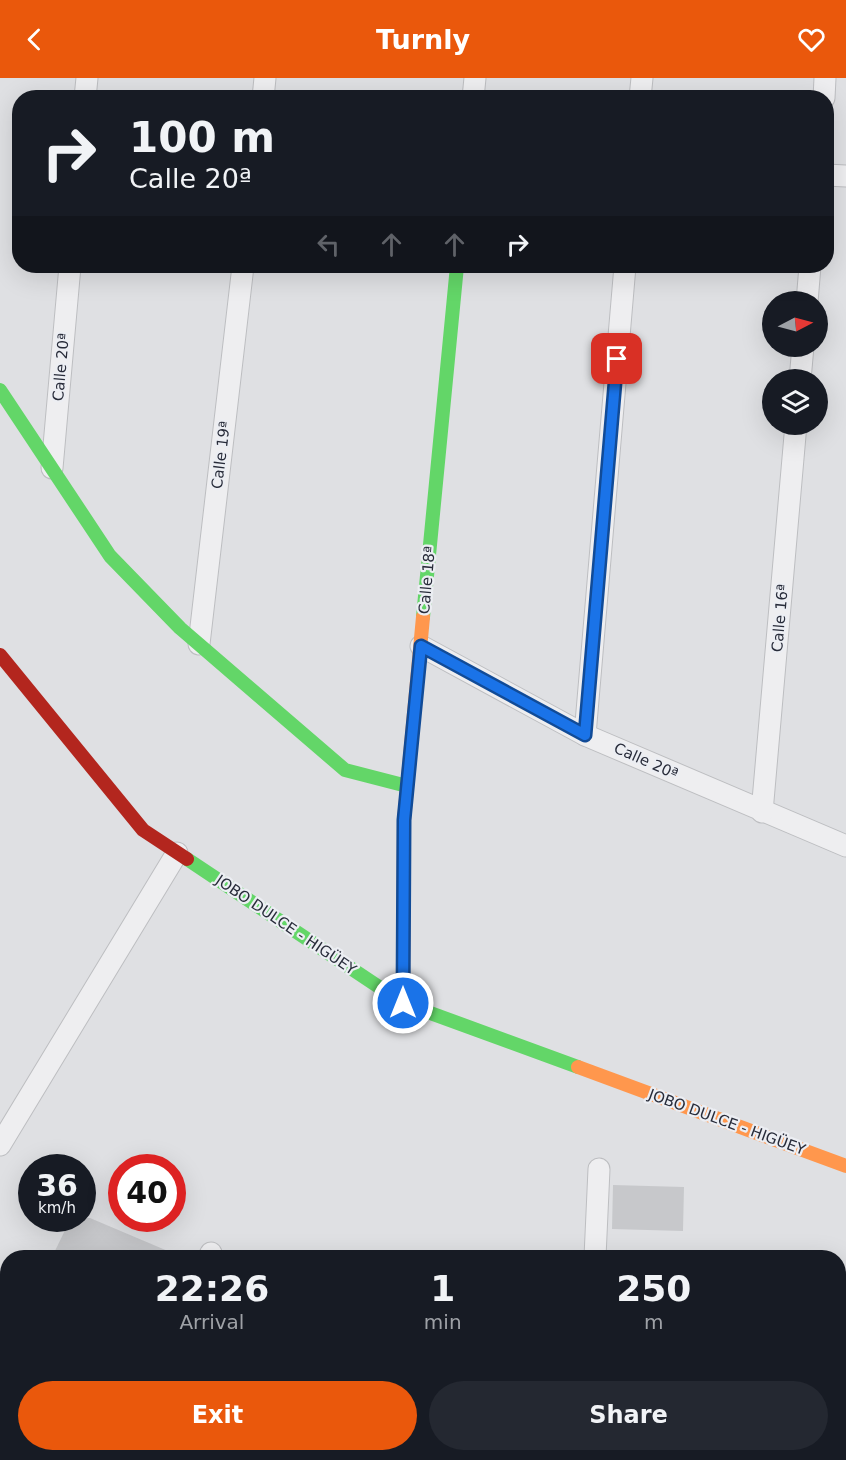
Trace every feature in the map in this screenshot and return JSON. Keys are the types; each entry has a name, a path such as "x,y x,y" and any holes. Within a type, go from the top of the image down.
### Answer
{"street":[{"name":"Calle 20ª","path":"52,468 69,273"},
{"name":"Calle 19ª","path":"199,644 242,273"},
{"name":"Calle 18ª","path":"403,1003 404,820 456,273"},
{"path":"585,735 624,273"},
{"path":"808,291 809,273"},
{"path":"0,390 110,556 199,644 345,770 407,786"},
{"name":"Calle 16ª","path":"762,812 795,435"},
{"name":"Calle 20ª","path":"421,646 585,735 846,846"},
{"name":"JOBO DULCE - HIGÜEY","path":"0,655 143,830 403,1003 846,1166"},
{"path":"0,1145 177,853"},
{"path":"596,1250 599,1169"}],"building":[{"path":"613,1185 684,1187 683,1231 612,1229"},
{"path":"96,1221 108,1226 108,1232 123,1232 165,1250 55,1250 64,1232 96,1232"}],"traffic: fast":[{"path":"423,617 456,273"},
{"path":"0,390 110,556 180,628 345,770 407,786"},
{"path":"187,859 403,1003 578,1067"}],"traffic: slow":[{"path":"403,1003 404,820 423,617"},
{"path":"578,1067 846,1166"}],"traffic: jam":[{"path":"0,655 143,830 187,859"}],"route":[{"path":"403,1003 404,820 421,646 585,735 617,359"}]}
